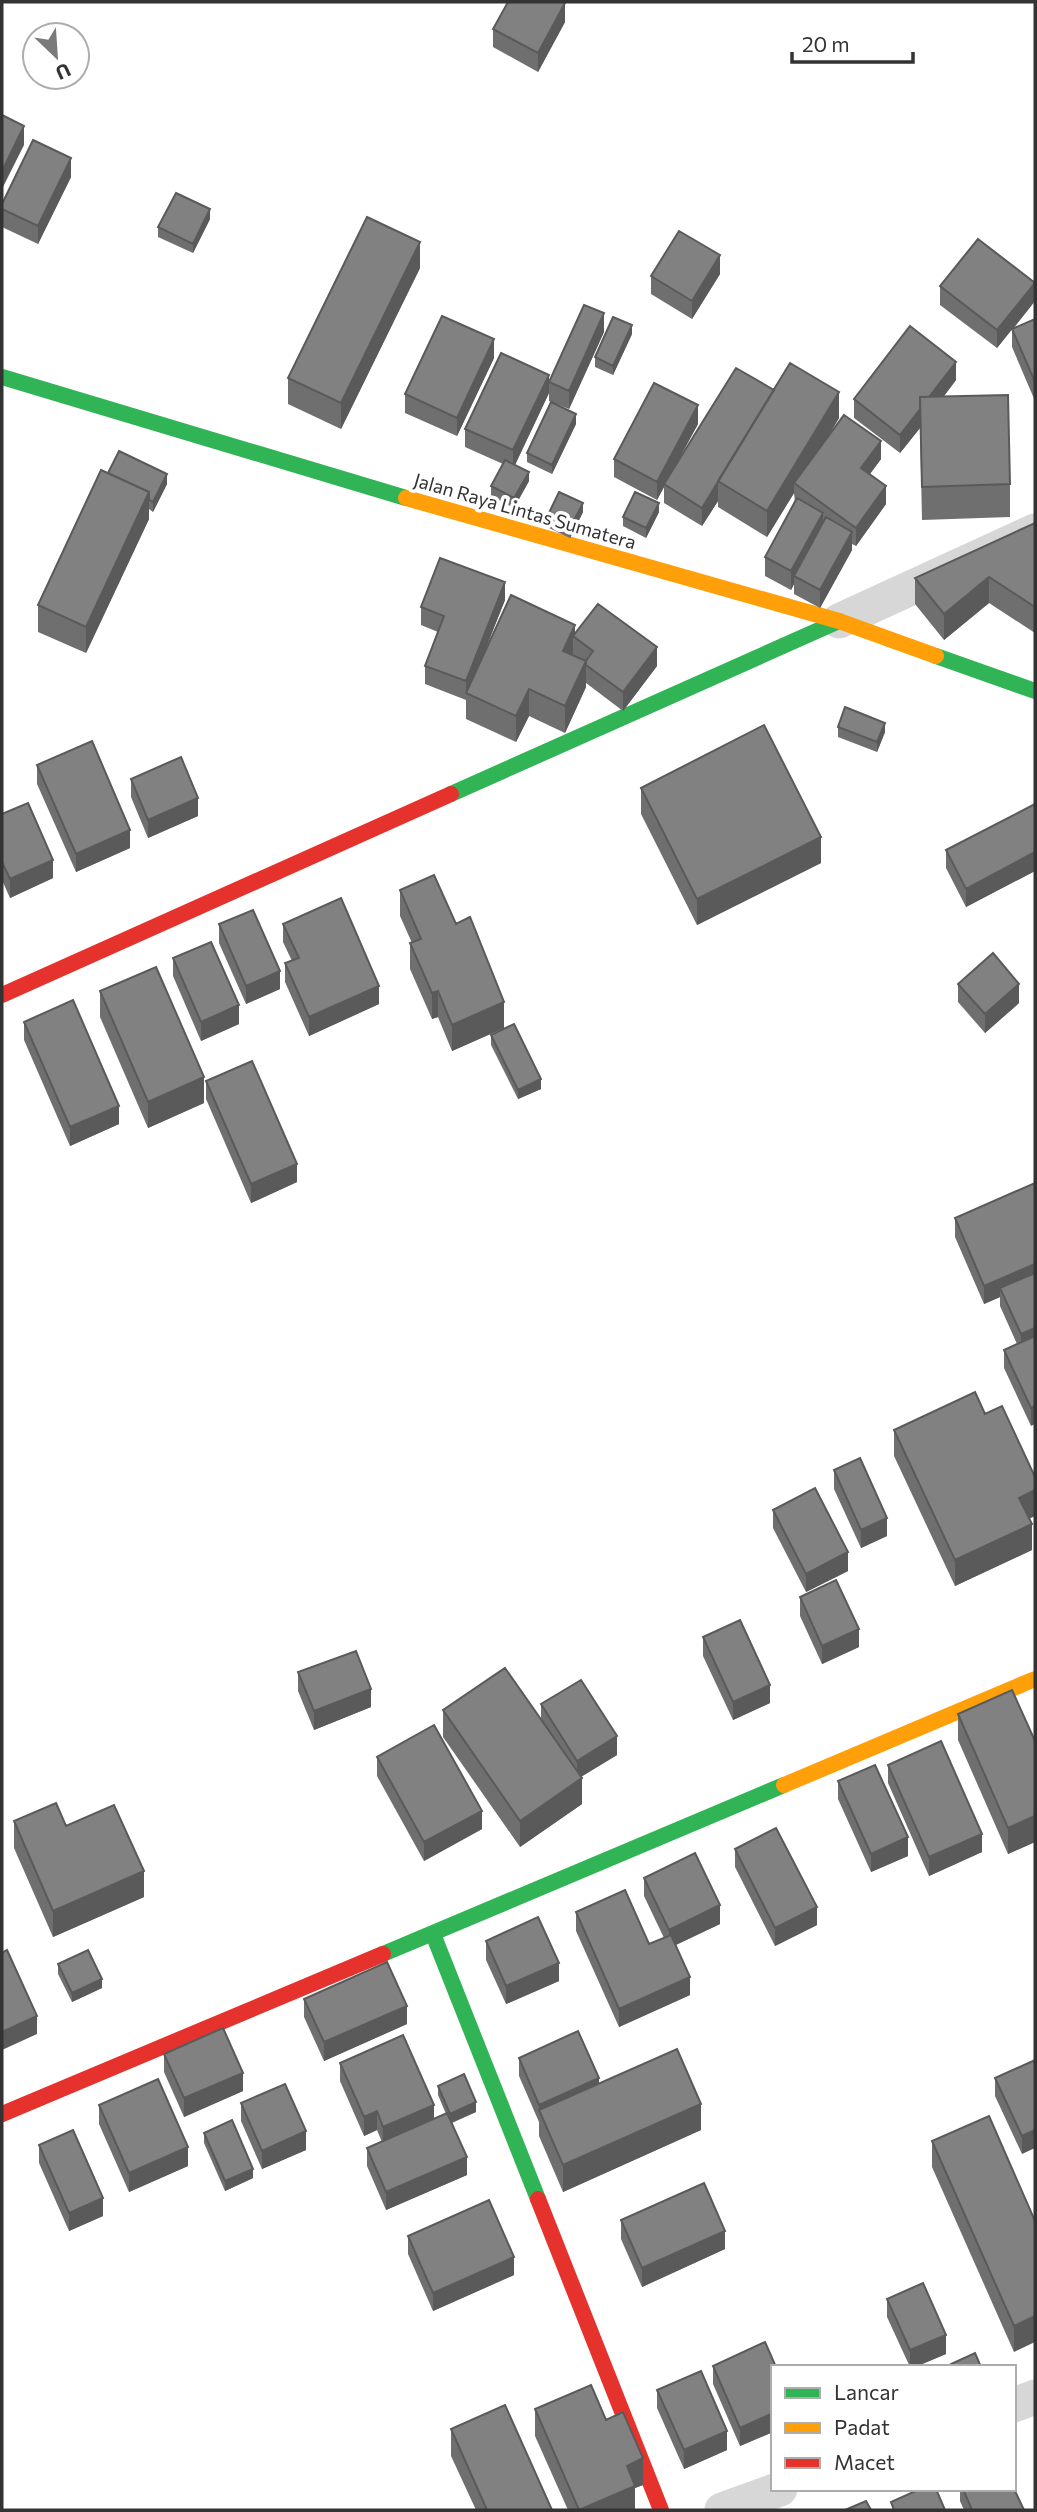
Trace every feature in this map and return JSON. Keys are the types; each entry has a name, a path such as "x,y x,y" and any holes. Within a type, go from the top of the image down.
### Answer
{"main road":[{"name":"Jalan Raya Lintas Sumatera","path":"2,377 508,530 839,621 1035,691"},
{"path":"2,995 839,621"},
{"path":"2,2114 1035,1679"},
{"path":"433,1934 661,2510"}],"street":[{"path":"839,621 1035,531"},
{"path":"1016,2404 1035,2398"},
{"path":"722,2510 774,2491"}],"building":[{"path":"508,2 565,3 538,53 493,29"},
{"path":"2,115 24,126 2,171"},
{"path":"33,140 71,158 38,226 2,209"},
{"path":"176,193 210,209 193,244 158,227"},
{"path":"367,217 420,242 341,403 288,378"},
{"path":"679,231 720,255 692,301 651,276"},
{"path":"978,239 1035,283 997,330 940,286"},
{"path":"584,305 604,313 569,391 549,382"},
{"path":"442,316 494,339 457,418 405,394"},
{"path":"613,317 632,325 613,366 595,357"},
{"path":"1035,319 1035,382 1012,329"},
{"path":"910,326 956,362 929,397 920,397 920,409 900,435 854,399"},
{"path":"501,353 549,375 513,450 465,429"},
{"path":"790,363 839,392 767,511 718,481"},
{"path":"736,368 774,390 702,508 664,484"},
{"path":"654,383 698,405 657,482 614,459"},
{"path":"1008,395 1010,484 922,487 920,397"},
{"path":"551,402 576,414 552,465 527,453"},
{"path":"844,415 881,441 861,468 886,486 856,528 794,483"},
{"path":"119,451 167,474 153,502 149,500 149,492 108,473"},
{"path":"505,460 529,472 514,498 491,486"},
{"path":"101,470 149,492 86,627 38,605"},
{"path":"559,492 583,503 570,528 547,517"},
{"path":"635,492 659,503 646,528 623,517"},
{"path":"797,498 823,513 791,571 765,557"},
{"path":"826,517 852,532 820,590 794,576"},
{"path":"1035,523 1035,607 989,577 944,614 915,578"},
{"path":"440,558 505,582 466,681 425,666 444,616 421,607"},
{"path":"511,595 575,625 563,651 586,661 565,706 529,689 516,716 466,693"},
{"path":"598,604 657,647 623,692 586,665 593,651 573,636"},
{"path":"845,707 885,723 877,742 838,727"},
{"path":"764,725 821,837 697,899 641,788"},
{"path":"92,741 130,830 76,854 37,765"},
{"path":"181,757 198,798 148,820 131,779"},
{"path":"28,803 53,860 10,879 2,862 2,814"},
{"path":"1035,804 1035,852 966,889 946,850"},
{"path":"434,875 456,924 470,917 504,1002 452,1025 438,991 432,993 410,943 421,939 400,890"},
{"path":"341,898 379,986 309,1017 285,963 299,958 283,924"},
{"path":"253,910 280,971 246,986 219,924"},
{"path":"211,942 239,1005 201,1022 173,958"},
{"path":"993,953 1019,984 985,1014 958,984"},
{"path":"156,967 204,1077 148,1102 100,991"},
{"path":"73,1000 119,1106 70,1127 24,1022"},
{"path":"514,1024 541,1079 518,1090 491,1035"},
{"path":"252,1061 297,1164 251,1184 206,1081"},
{"path":"1035,1183 1035,1264 984,1286 955,1218"},
{"path":"1035,1273 1035,1328 1021,1334 1000,1288"},
{"path":"1035,1336 1035,1406 1031,1408 1004,1350"},
{"path":"975,1392 985,1414 1002,1406 1035,1477 1035,1490 1019,1498 1032,1524 955,1560 894,1430"},
{"path":"860,1458 887,1518 861,1530 834,1470"},
{"path":"815,1488 848,1552 806,1574 773,1510"},
{"path":"836,1580 859,1629 822,1646 800,1597"},
{"path":"740,1620 770,1685 733,1702 703,1637"},
{"path":"356,1651 371,1689 314,1711 298,1672"},
{"path":"505,1668 582,1778 520,1821 443,1710"},
{"path":"581,1680 617,1736 577,1761 541,1704"},
{"path":"1012,1690 1035,1741 1035,1816 1008,1828 958,1714"},
{"path":"434,1725 482,1811 424,1842 377,1757"},
{"path":"941,1741 982,1834 929,1857 888,1765"},
{"path":"875,1765 908,1837 871,1854 838,1781"},
{"path":"56,1803 66,1826 114,1805 144,1871 53,1911 14,1821"},
{"path":"776,1828 817,1907 775,1928 735,1849"},
{"path":"695,1853 720,1905 669,1930 644,1878"},
{"path":"625,1890 649,1944 671,1935 690,1977 619,2009 576,1912"},
{"path":"538,1917 559,1963 506,1986 486,1941"},
{"path":"7,1950 37,2016 2,2032 2,1953"},
{"path":"88,1950 102,1979 72,1993 58,1964"},
{"path":"387,1962 407,2006 324,2042 304,1999"},
{"path":"223,2028 243,2073 184,2098 164,2054"},
{"path":"578,2031 599,2078 539,2105 519,2058"},
{"path":"403,2035 434,2105 383,2127 377,2111 364,2117 340,2063"},
{"path":"677,2049 701,2104 563,2165 539,2110"},
{"path":"1035,2060 1035,2130 1022,2136 995,2078"},
{"path":"464,2074 476,2102 450,2114 438,2086"},
{"path":"158,2079 188,2147 129,2173 99,2105"},
{"path":"285,2084 306,2131 262,2151 241,2103"},
{"path":"447,2113 467,2157 386,2192 367,2148"},
{"path":"989,2116 1035,2221 1035,2316 1014,2326 932,2141"},
{"path":"232,2120 253,2169 225,2181 204,2133"},
{"path":"73,2130 103,2198 69,2213 39,2145"},
{"path":"704,2183 725,2231 642,2268 621,2220"},
{"path":"489,2200 514,2257 433,2293 408,2236"},
{"path":"923,2283 946,2335 910,2350 887,2299"},
{"path":"765,2342 775,2365 771,2365 771,2414 740,2428 713,2366"},
{"path":"975,2353 980,2365 951,2365"},
{"path":"701,2371 727,2431 684,2450 657,2390"},
{"path":"591,2385 606,2420 623,2412 643,2458 627,2466 635,2486 579,2510 535,2409"},
{"path":"505,2405 552,2510 487,2510 451,2429"},
{"path":"916,2491 937,2491 945,2510 894,2510 891,2502"},
{"path":"964,2491 1015,2491 1024,2510 972,2510"},
{"path":"866,2501 871,2510 845,2510"}],"traffic: fast":[{"path":"2,377 406,498"},
{"path":"451,794 839,621"},
{"path":"936,656 1035,691"},
{"path":"383,1954 784,1785"},
{"path":"433,1934 538,2199"}],"traffic: slow":[{"path":"406,498 839,621 936,656"},
{"path":"784,1785 1035,1679"}],"traffic: jam":[{"path":"2,995 451,794"},
{"path":"2,2114 383,1954"},
{"path":"538,2199 661,2510"}]}
